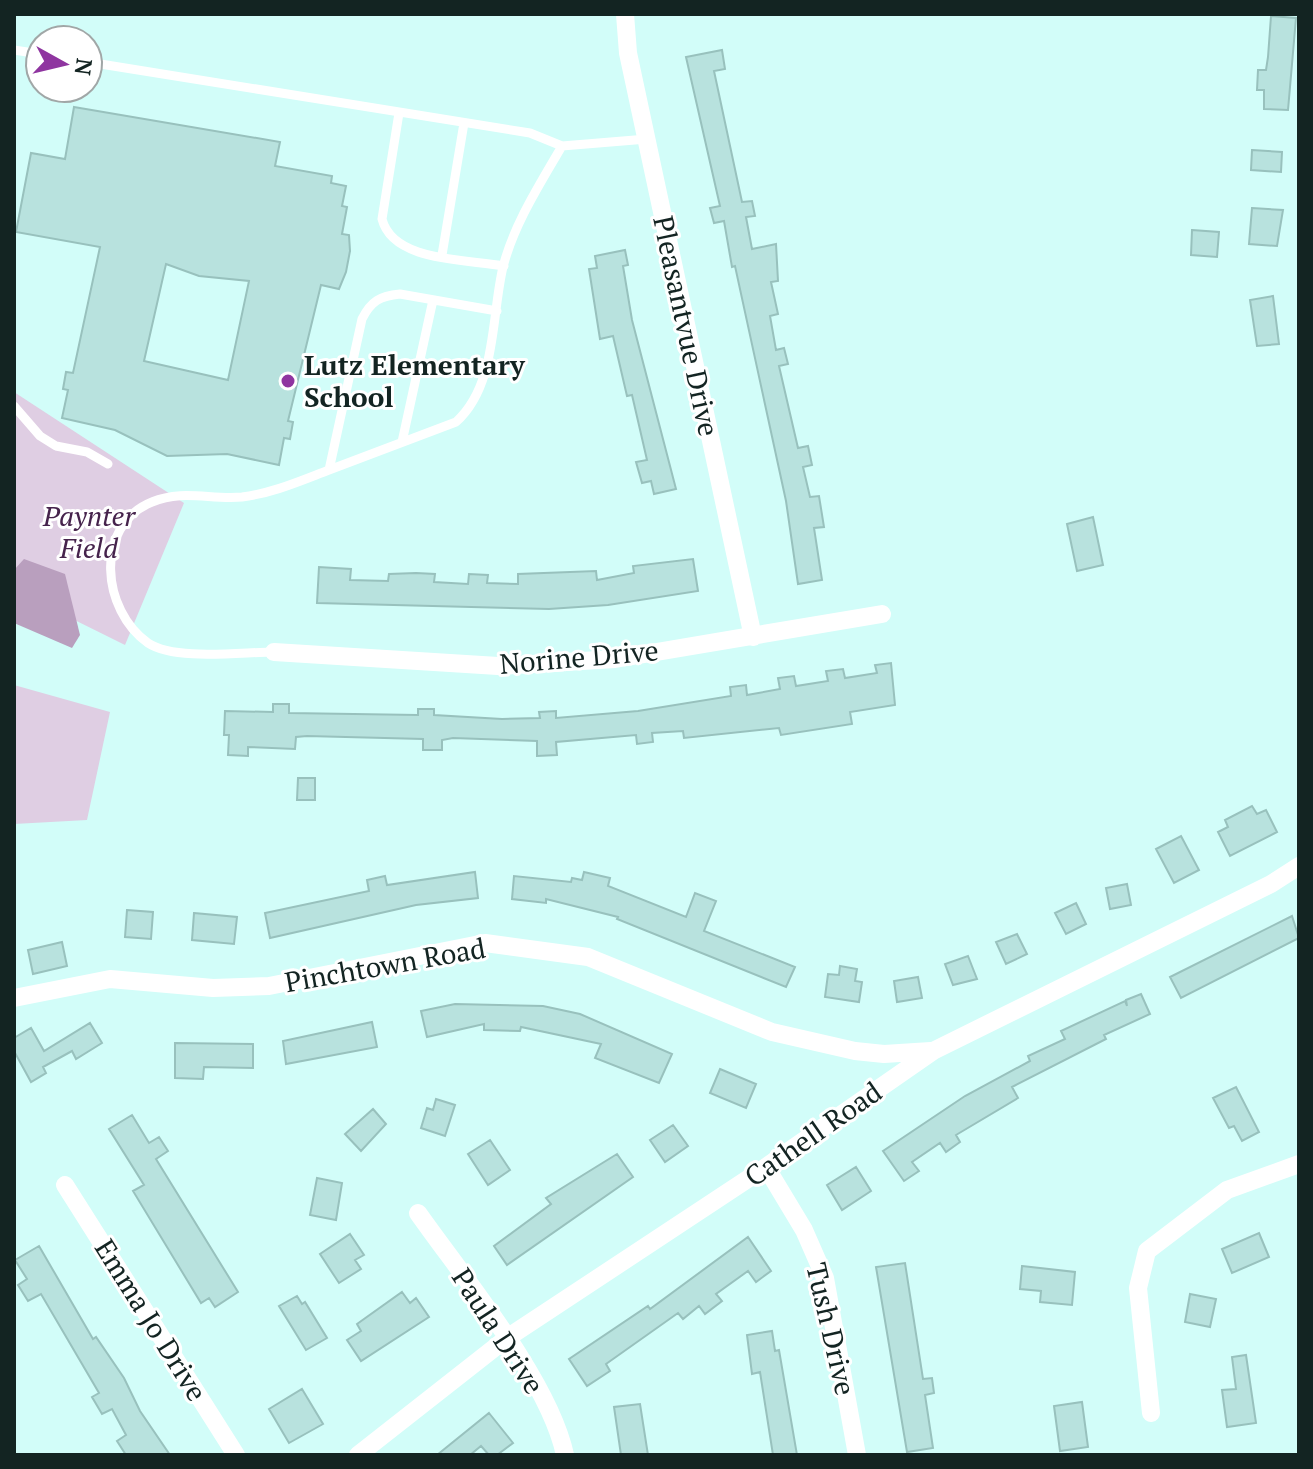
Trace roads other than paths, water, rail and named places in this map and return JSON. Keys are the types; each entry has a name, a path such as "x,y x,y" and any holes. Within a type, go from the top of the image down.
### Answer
{"street":[{"name":"Pleasantvue Drive","path":"625,14 628,53 753,637"},
{"name":"Norine Drive","path":"274,652 498,666 615,659 882,614"},
{"name":"Cathell Road","path":"358,1455 507,1338 766,1167 933,1051 1271,884 1299,866"},
{"name":"Pinchtown Road","path":"14,998 110,979 198,988 269,986 485,943 588,957 772,1032 855,1051 884,1054 933,1051"},
{"path":"1151,1413 1138,1288 1147,1251 1227,1190 1299,1164"},
{"name":"Tush Drive","path":"766,1167 804,1230 825,1278 857,1455"},
{"name":"Emma Jo Drive","path":"65,1185 236,1455"},
{"name":"Paula Drive","path":"418,1213 507,1338 553,1416 565,1455"}],"lane":[{"path":"104,65 530,133 562,146 647,139"},
{"path":"399,113 382,219 386,233 395,243 415,251 504,266"},
{"path":"442,255 464,123"},
{"path":"274,652 173,652 149,643 126,621 111,589 110,555 125,523 150,502 182,494 251,495 273,491 456,422 473,407 497,311 504,266 529,204 562,146"},
{"path":"329,470 362,319 369,304 386,295 400,294 497,311"},
{"path":"402,442 433,300"},
{"path":"14,406 40,436 56,446 87,452 108,464"}],"place":[{"name":"Lutz Elementary School","path":"288,381"}],"park label":[{"name":"Paynter Field","path":"89,532"}]}
